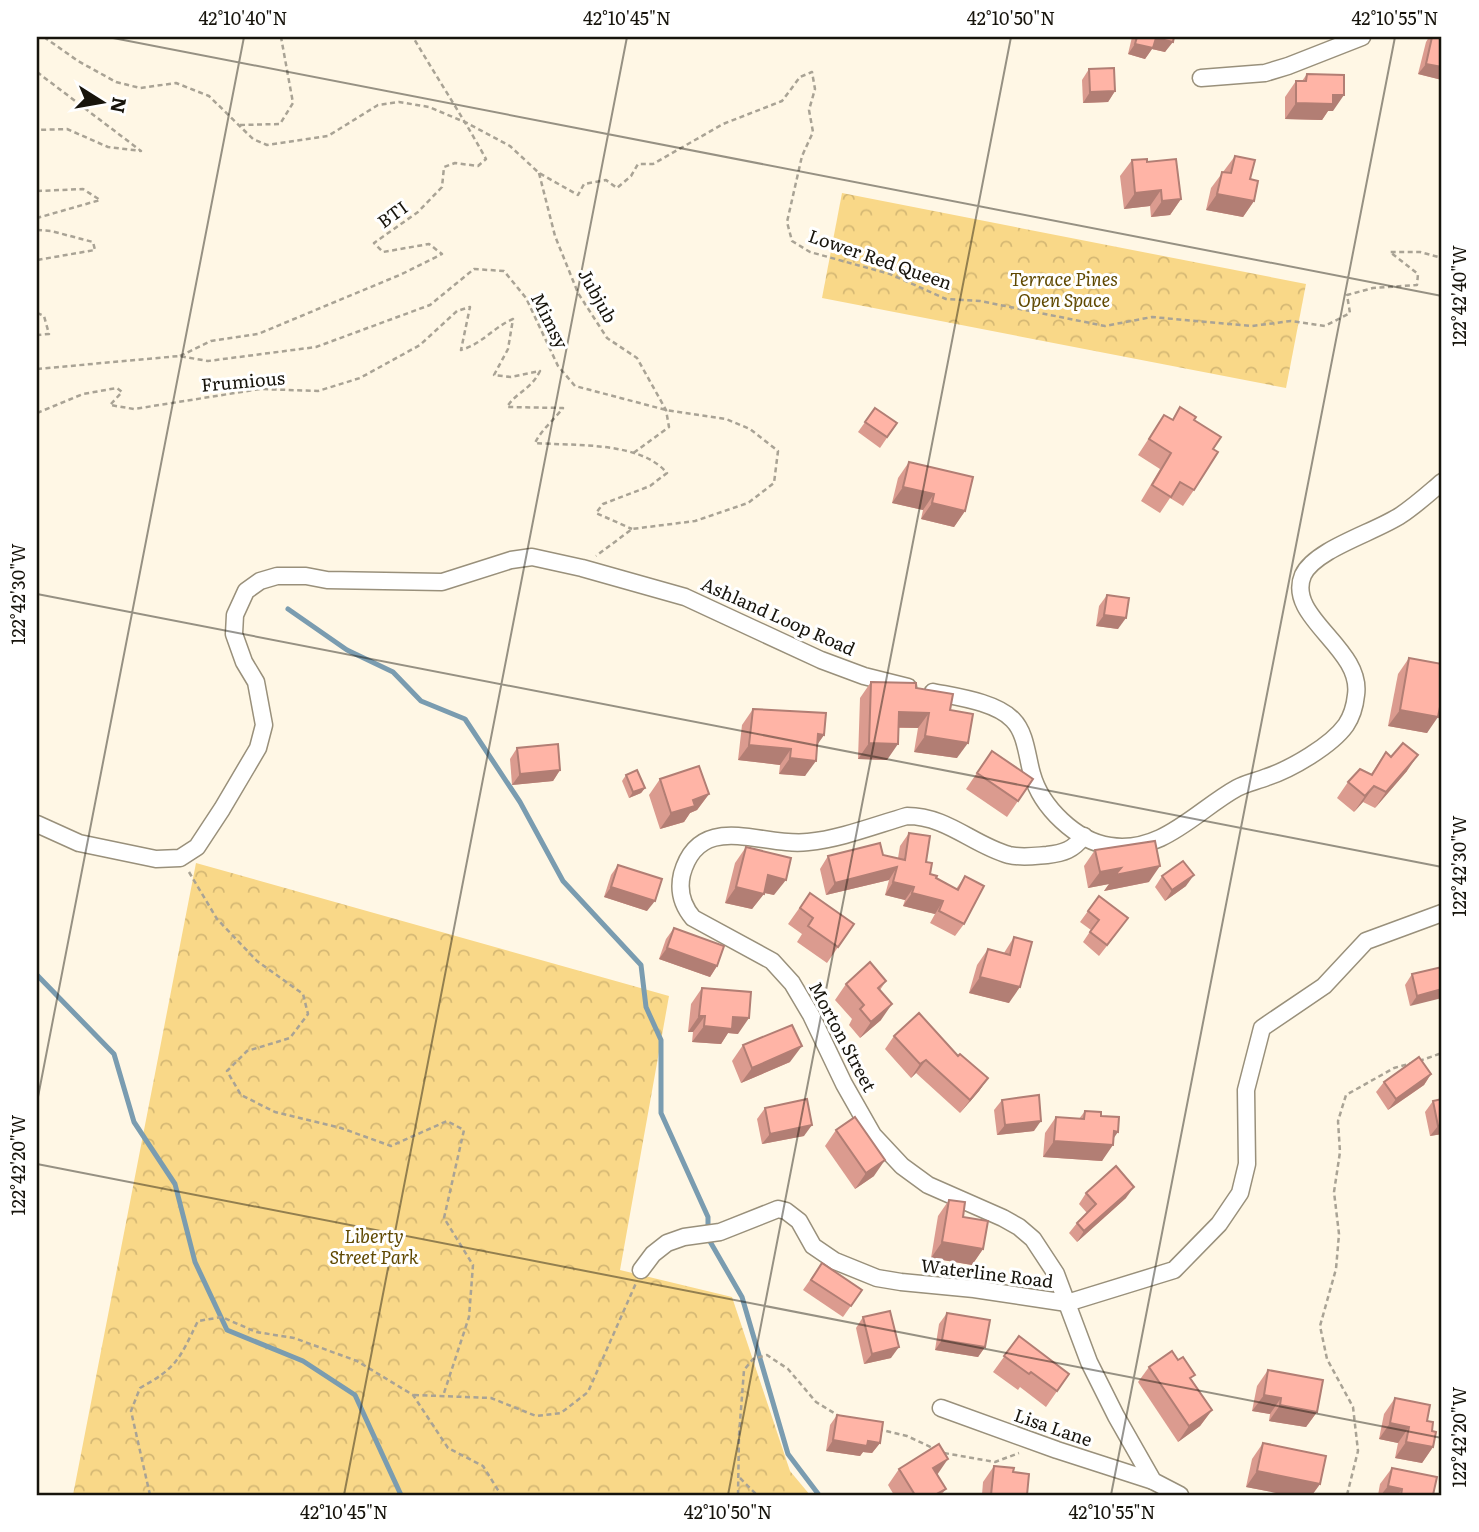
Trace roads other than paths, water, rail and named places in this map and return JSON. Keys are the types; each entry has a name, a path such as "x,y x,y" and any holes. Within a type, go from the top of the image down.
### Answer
{"street":[{"path":"1200,78 1265,73 1362,37"},
{"name":"Ashland Loop Road","path":"37,824 79,843 156,859 180,858 197,847 258,748 264,725 256,682 244,662 234,634 235,615 246,591 260,581 276,576 306,576 327,580 442,582 511,560 532,557 685,597 821,660 864,676 990,706 1013,720 1022,736 1032,776 1049,810 1098,843 1122,847 1136,845 1171,834 1238,787 1283,771 1301,761 1346,725 1352,713 1358,686 1356,674 1339,648 1308,611 1301,594 1302,577 1312,562 1400,516 1442,482"},
{"name":"Morton Street","path":"1084,836 1076,847 1066,852 1023,858 991,848 953,827 920,816 811,842 791,844 721,835 705,840 692,852 684,865 681,895 685,909 693,918 772,961 792,983 873,1135 902,1166 928,1185 961,1202 1003,1218 1033,1239 1056,1274 1089,1362 1153,1481"},
{"name":"Waterline Road","path":"641,1270 653,1254 667,1243 684,1237 720,1232 778,1209 786,1211 799,1221 813,1246 835,1261 877,1278 1066,1303 1174,1270 1219,1224 1240,1193 1247,1164 1246,1090 1262,1028 1324,986 1366,941 1442,913"},
{"name":"Lisa Lane","path":"941,1408 1057,1451 1153,1481"},
{"path":"1153,1481 1180,1495"}],"waterway":[{"path":"288,609 347,650 393,672 421,701 465,719 520,802 563,881 641,965 646,1007 661,1040 661,1113 708,1217 708,1238 742,1297 788,1454 819,1495"},
{"path":"37,975 114,1054 134,1122 175,1184 195,1262 227,1330 303,1361 355,1395 401,1495"}],"park label":[{"name":"Terrace Pines Open Space","path":"1064,290"},
{"name":"Liberty Street Park","path":"374,1247"}]}
